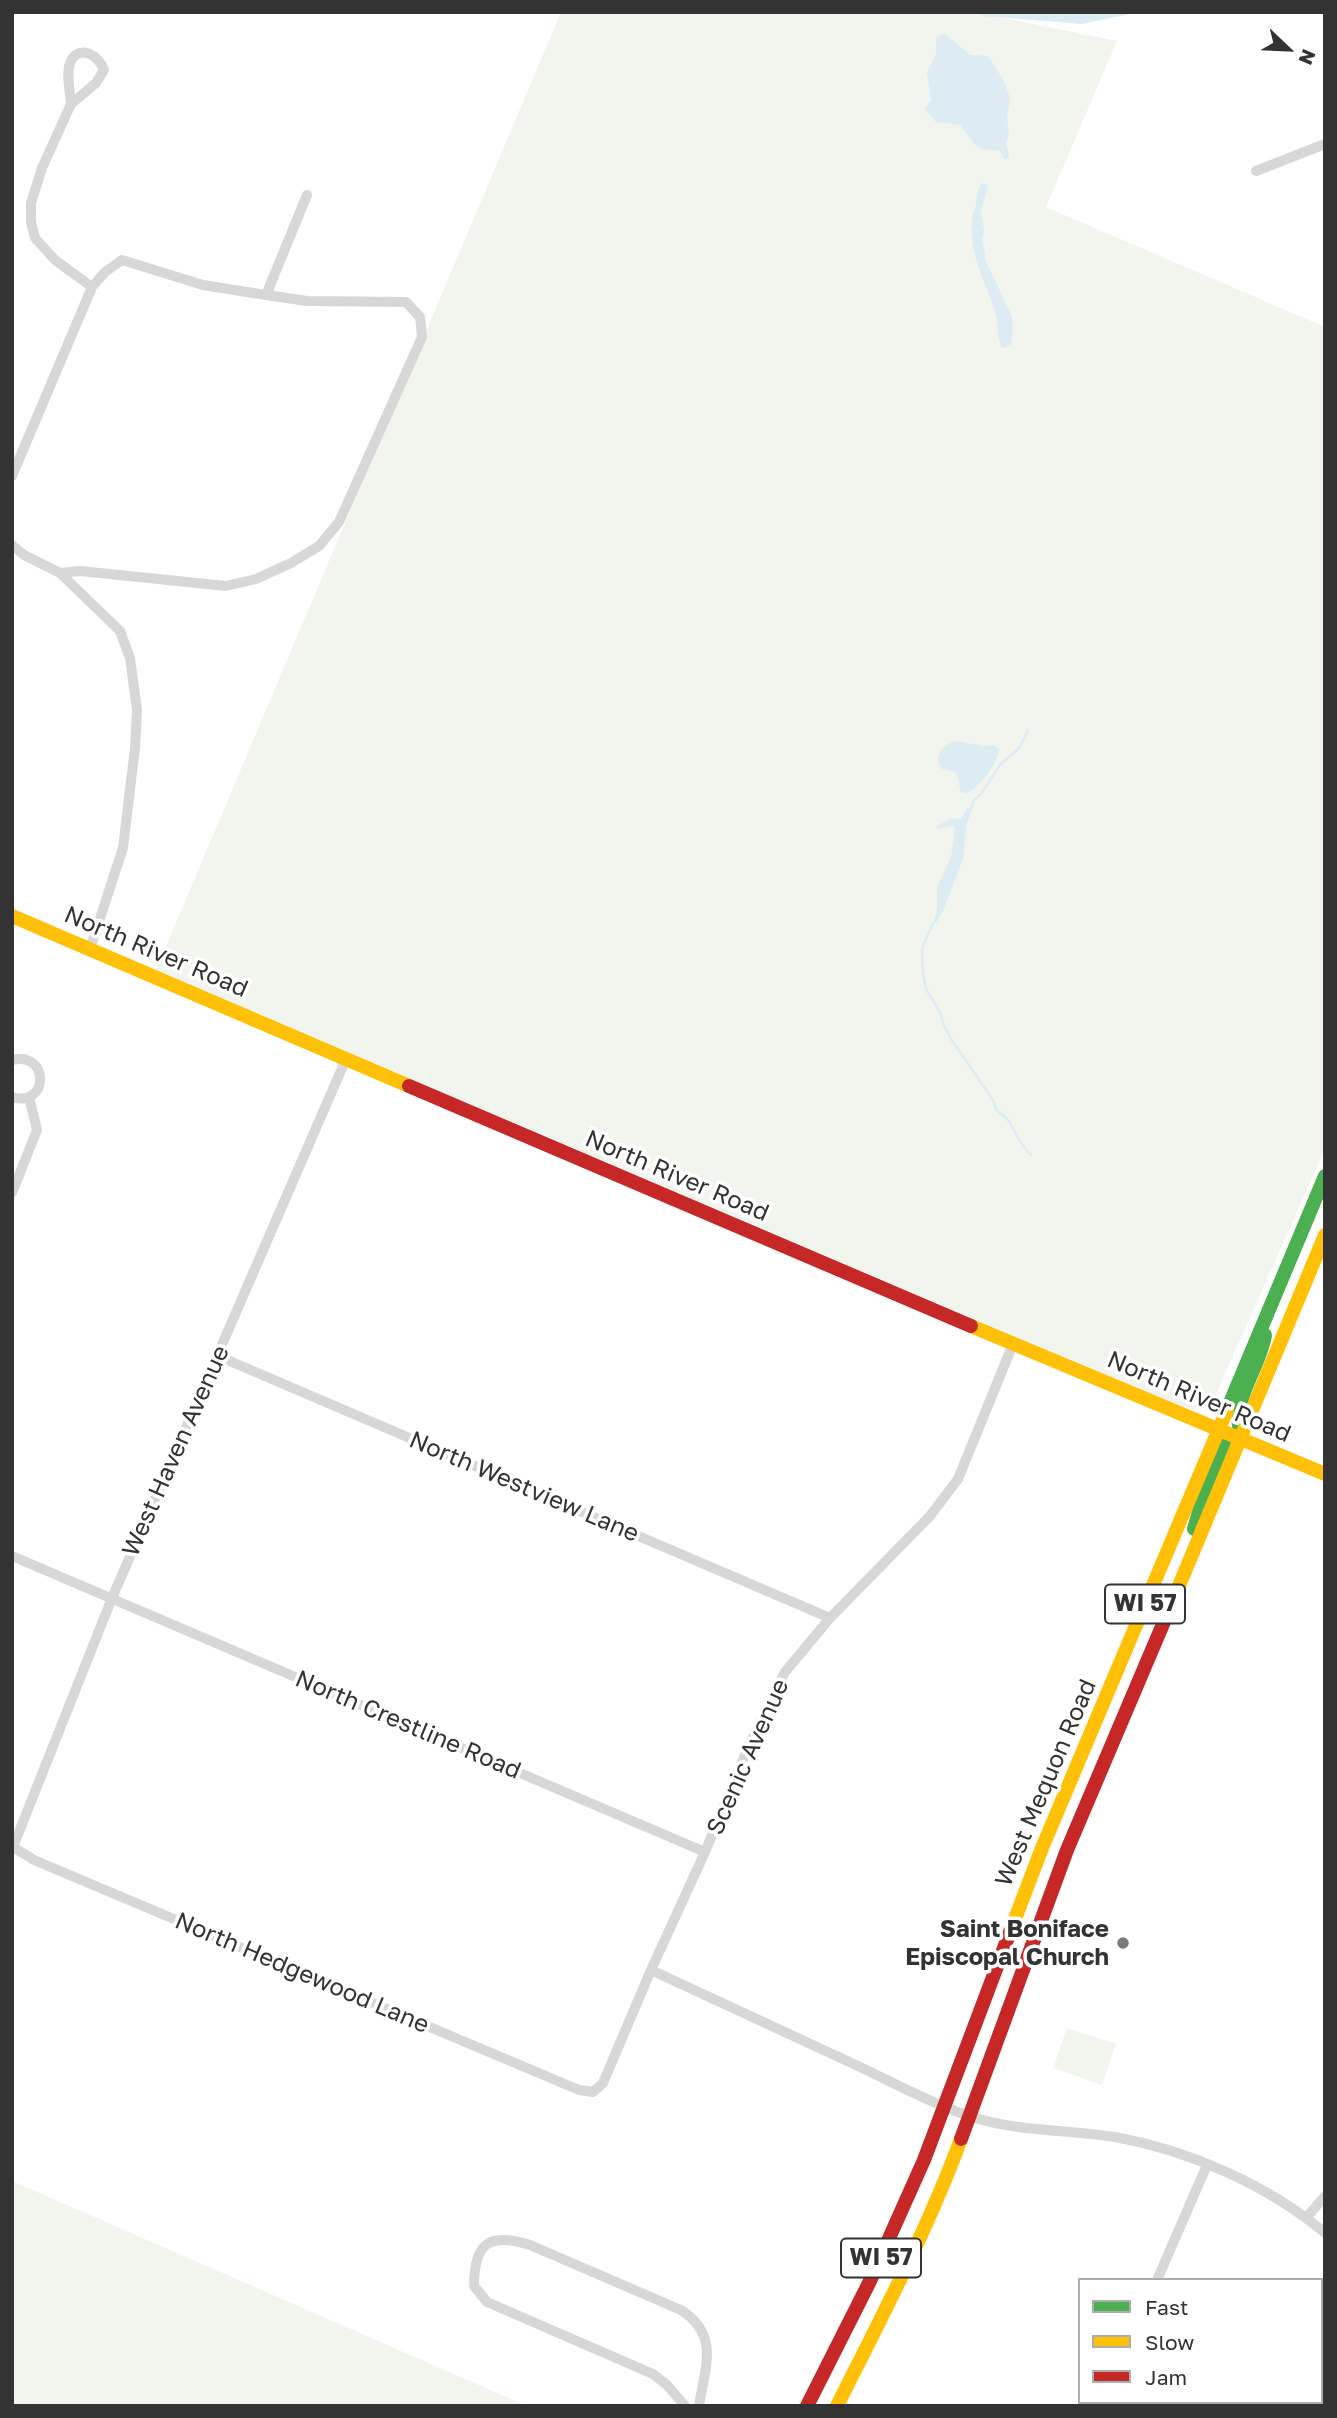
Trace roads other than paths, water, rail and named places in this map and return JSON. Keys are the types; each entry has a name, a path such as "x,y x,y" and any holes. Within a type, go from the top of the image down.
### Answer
{"main road":[{"name":"North River Road","path":"12,916 1013,1344 1325,1474"},
{"name":"West Mequon Road","path":"807,2406 897,2222 945,2106 1042,1848 1325,1176"},
{"name":"West Mequon Road","path":"837,2406 912,2255 947,2176 1066,1850 1242,1438 1325,1235"},
{"path":"1242,1438 1237,1417 1257,1367 1264,1340 1265,1314"},
{"path":"1189,1563 1198,1516 1224,1446 1219,1429"}],"street":[{"path":"71,104 69,65 79,53 89,53 100,60 104,70 96,83 71,104 36,184 31,203 31,222 35,238 55,260 92,287"},
{"path":"1255,171 1325,144"},
{"path":"266,295 307,195"},
{"path":"12,476 92,287 105,272 122,260 203,285 266,295 307,301 406,302 420,317 422,337 407,373 339,522 318,547 256,579 226,586 80,571 60,573"},
{"path":"12,545 24,555 60,573 120,631 130,658 137,710 123,848 90,949"},
{"path":"12,1060 26,1059 37,1067 41,1080 39,1087 29,1097 12,1097"},
{"name":"West Haven Avenue","path":"13,1847 112,1598 346,1059"},
{"path":"12,1194 37,1130 29,1097"},
{"name":"Scenic Avenue","path":"593,2092 603,2083 750,1743 785,1672 830,1618 930,1516 957,1479 1013,1344"},
{"name":"North Westview Lane","path":"218,1356 830,1618"},
{"name":"North Crestline Road","path":"12,1556 705,1852"},
{"name":"North Hedgewood Lane","path":"13,1847 47,1865 579,2090 593,2092"},
{"path":"651,1970 970,2116 1030,2130 1114,2137 1156,2147 1207,2165 1265,2191 1306,2217 1325,2233"},
{"path":"1158,2278 1207,2165"},
{"path":"1306,2217 1325,2196"},
{"path":"685,2406 667,2385 653,2374 487,2302 474,2286 477,2259 483,2248 497,2239 509,2238 530,2245 681,2310 693,2318 704,2332 708,2348 699,2406"}],"waterway":[{"path":"971,808 1000,765 1020,747 1028,730"},
{"path":"933,923 922,955 926,989 940,1012 951,1039 993,1100 996,1109 1009,1121 1031,1155"}],"place":[{"name":"Saint Boniface Episcopal Church","path":"1123,1943"}]}
